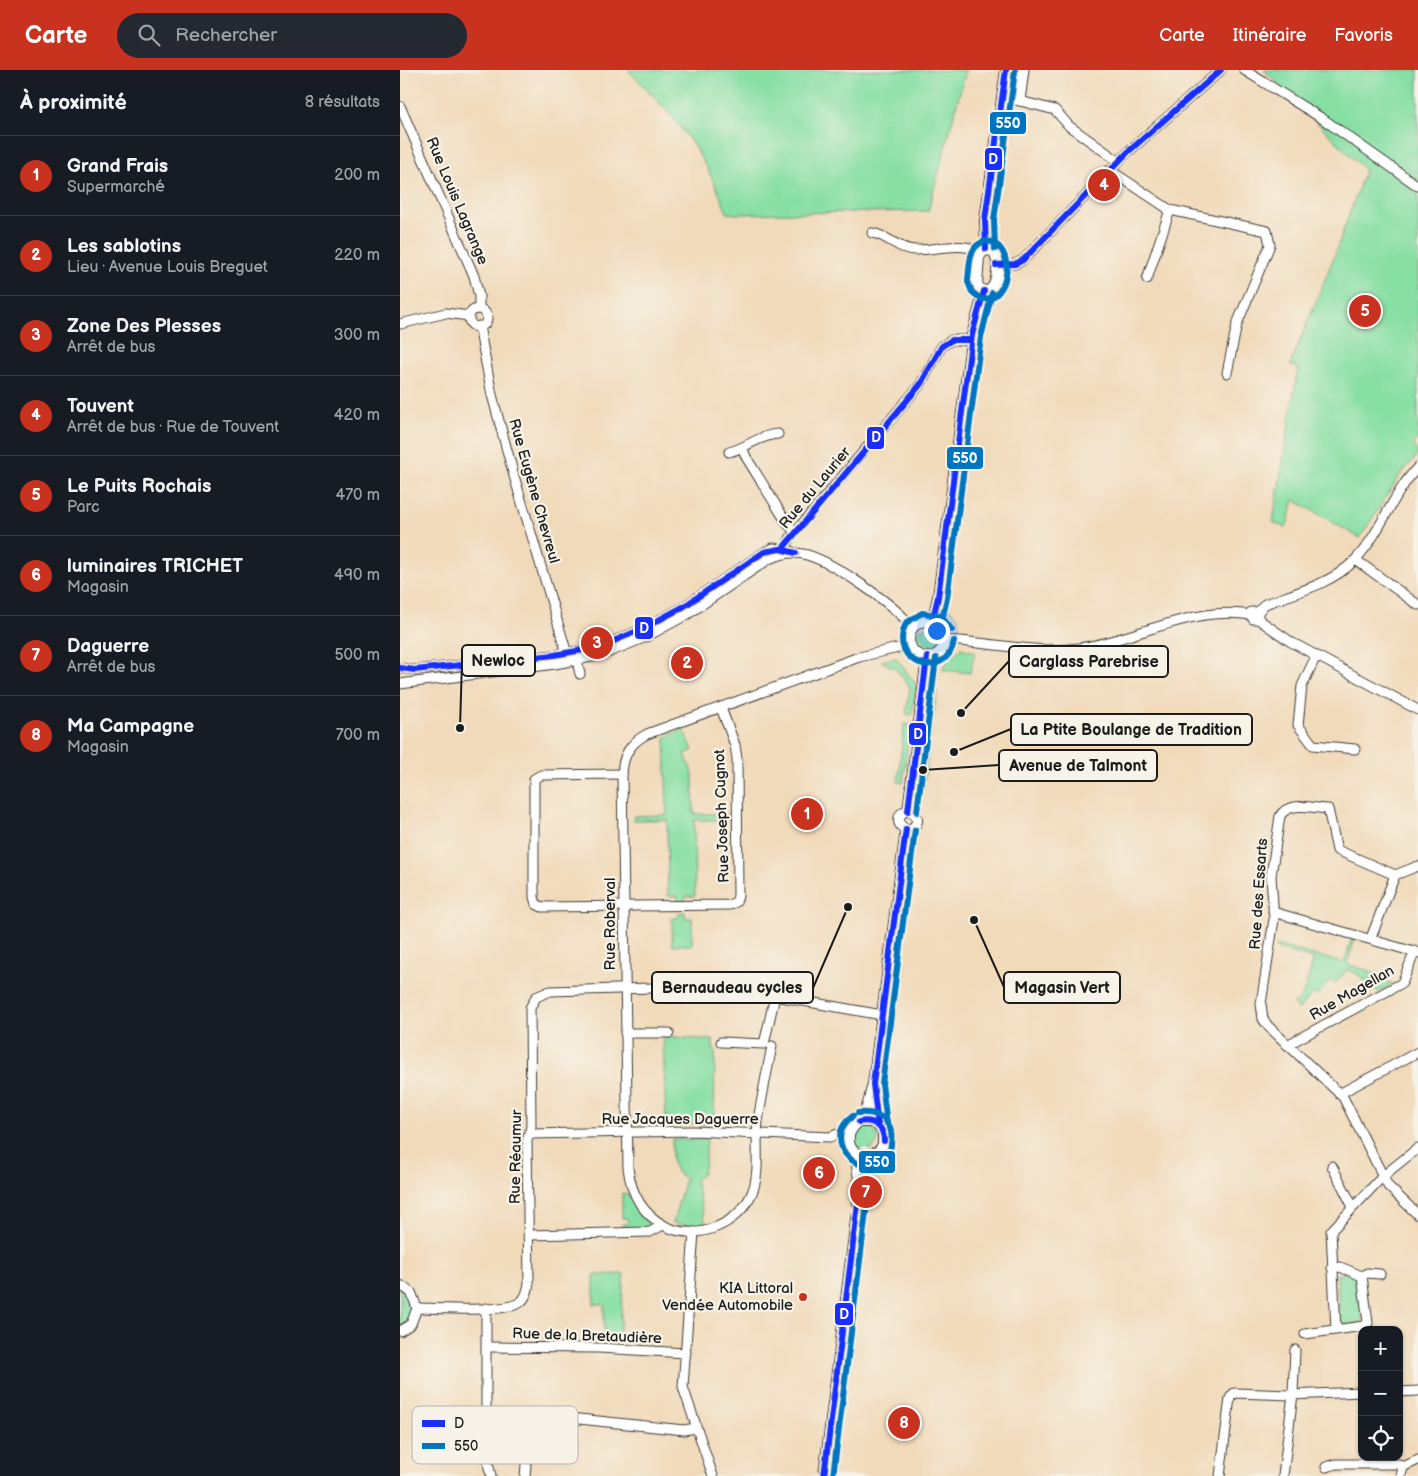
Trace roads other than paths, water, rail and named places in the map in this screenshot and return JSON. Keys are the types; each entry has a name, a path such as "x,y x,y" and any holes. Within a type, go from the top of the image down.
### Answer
{"main road":[{"path":"984,291 977,284 983,252 984,231 1006,70"},
{"path":"983,252 994,251 996,255 993,287 984,291"},
{"path":"932,622 938,597 971,340 984,291"},
{"path":"932,622 942,628 945,640 938,653 927,657 919,654 911,645 910,635 913,628 920,623 932,622"},
{"path":"860,1187 849,1137 866,1108 873,1084 906,829 900,824 899,818 904,812 908,811 927,657"},
{"path":"852,1148 864,1156 874,1154 881,1149 884,1141 883,1133 878,1125 873,1084"},
{"path":"855,1126 869,1121 878,1125"},
{"path":"824,1476 860,1187 874,1154"}],"street":[{"path":"1020,101 1024,70"},
{"path":"996,265 1015,264 1023,260 1118,161 1175,108 1220,70"},
{"path":"1244,70 1323,119 1418,186"},
{"path":"1002,98 1055,110 1069,126 1118,161"},
{"name":"Rue Louis Lagrange","path":"400,106 474,276 479,296 479,309"},
{"path":"1110,170 1170,210 1264,228 1269,235 1270,245 1238,324 1226,373"},
{"path":"1147,278 1170,210"},
{"path":"872,233 883,236 909,250 971,248 983,252"},
{"path":"479,309 485,312 487,318 485,323 479,326 472,324 469,316 472,312 479,309"},
{"path":"400,324 446,313 469,316"},
{"name":"Rue Eugène Chevreul","path":"479,326 492,395 514,476 571,659 580,674"},
{"name":"Rue du Laurier","path":"783,551 795,532 920,385 942,346 952,340 971,340"},
{"path":"729,452 743,449 769,435 778,434"},
{"path":"743,449 776,507 795,532"},
{"path":"1256,615 1265,604 1326,581 1356,560 1401,488 1418,467"},
{"path":"571,659 400,670 400,683 602,655 646,637 688,614 783,551 815,558 835,569 893,606 913,628"},
{"path":"1356,560 1418,605"},
{"path":"945,640 1026,649 1078,648 1211,614 1256,615 1291,642 1418,710"},
{"name":"Rue Roberval","path":"772,1046 758,1133 756,1174 748,1199 727,1221 711,1229 694,1232 663,1225 648,1214 634,1192 629,1176 626,1131 624,990 622,774 624,757 638,739 859,658 911,645"},
{"path":"1316,656 1302,686 1298,725 1312,745 1354,748"},
{"name":"Rue Joseph Cugnot","path":"624,906 728,905 737,900 737,759 735,745 721,708"},
{"path":"622,774 538,776 533,783 534,896 536,904 542,908 624,906"},
{"name":"Rue des Essarts","path":"1395,875 1337,850 1328,809 1291,806 1284,810 1280,816 1271,876 1274,919 1261,1004 1263,1019 1287,1045 1339,1094 1388,1186 1418,1215"},
{"path":"1371,938 1395,875 1418,866"},
{"path":"1273,912 1416,952"},
{"name":"Rue Magellan","path":"1287,1045 1402,983 1416,952"},
{"path":"714,986 771,986 776,989 764,1044 721,1042"},
{"path":"624,990 687,987"},
{"name":"Rue Réaumur","path":"417,1308 510,1307 525,1298 529,1283 527,1142 530,1134 532,1003 542,993 550,991 624,990"},
{"path":"775,996 882,1015"},
{"path":"625,1033 670,1033"},
{"path":"1339,1094 1418,1052"},
{"path":"830,1137 855,1126"},
{"name":"Rue Jacques Daguerre","path":"530,1134 626,1131 758,1133 830,1137"},
{"path":"830,1137 852,1148"},
{"path":"1336,1330 1331,1231 1383,1176 1418,1148"},
{"path":"1332,1166 1353,1207"},
{"path":"529,1236 650,1232 663,1225"},
{"path":"694,1232 683,1387 713,1476"},
{"path":"1332,1268 1340,1267 1362,1276"},
{"path":"1362,1276 1367,1273 1380,1274"},
{"path":"1305,1334 1364,1326 1368,1323 1362,1276"},
{"path":"401,1284 414,1297 417,1308 414,1321 401,1332"},
{"path":"486,1308 486,1406"},
{"name":"Rue de la Bretaudière","path":"486,1346 599,1348 686,1353"},
{"path":"1283,1476 1293,1394 1295,1350"},
{"path":"1220,1476 1230,1398 1239,1391 1293,1394 1358,1392"},
{"path":"1403,1392 1418,1391"},
{"path":"578,1419 684,1430 696,1428"},
{"path":"1326,1467 1336,1464 1398,1464 1402,1471 1418,1460"}],"place":[{"name":"Touvent","path":"1104,185"},
{"name":"Le Puits Rochais","path":"1365,311"},
{"name":"Zone Des Plesses","path":"597,643"},
{"name":"Les sablotins","path":"687,663"},
{"name":"Carglass Parebrise","path":"961,713"},
{"name":"Newloc","path":"460,728"},
{"name":"La Ptite Boulange de Tradition","path":"954,752"},
{"name":"Avenue de Talmont","path":"923,770"},
{"name":"Grand Frais","path":"807,814"},
{"name":"Bernaudeau cycles","path":"848,907"},
{"name":"Magasin Vert","path":"974,920"},
{"name":"luminaires TRICHET","path":"819,1173"},
{"name":"Daguerre","path":"866,1192"},
{"name":"KIA Littoral Vendée Automobile","path":"803,1297"},
{"name":"Ma Campagne","path":"904,1423"}]}
